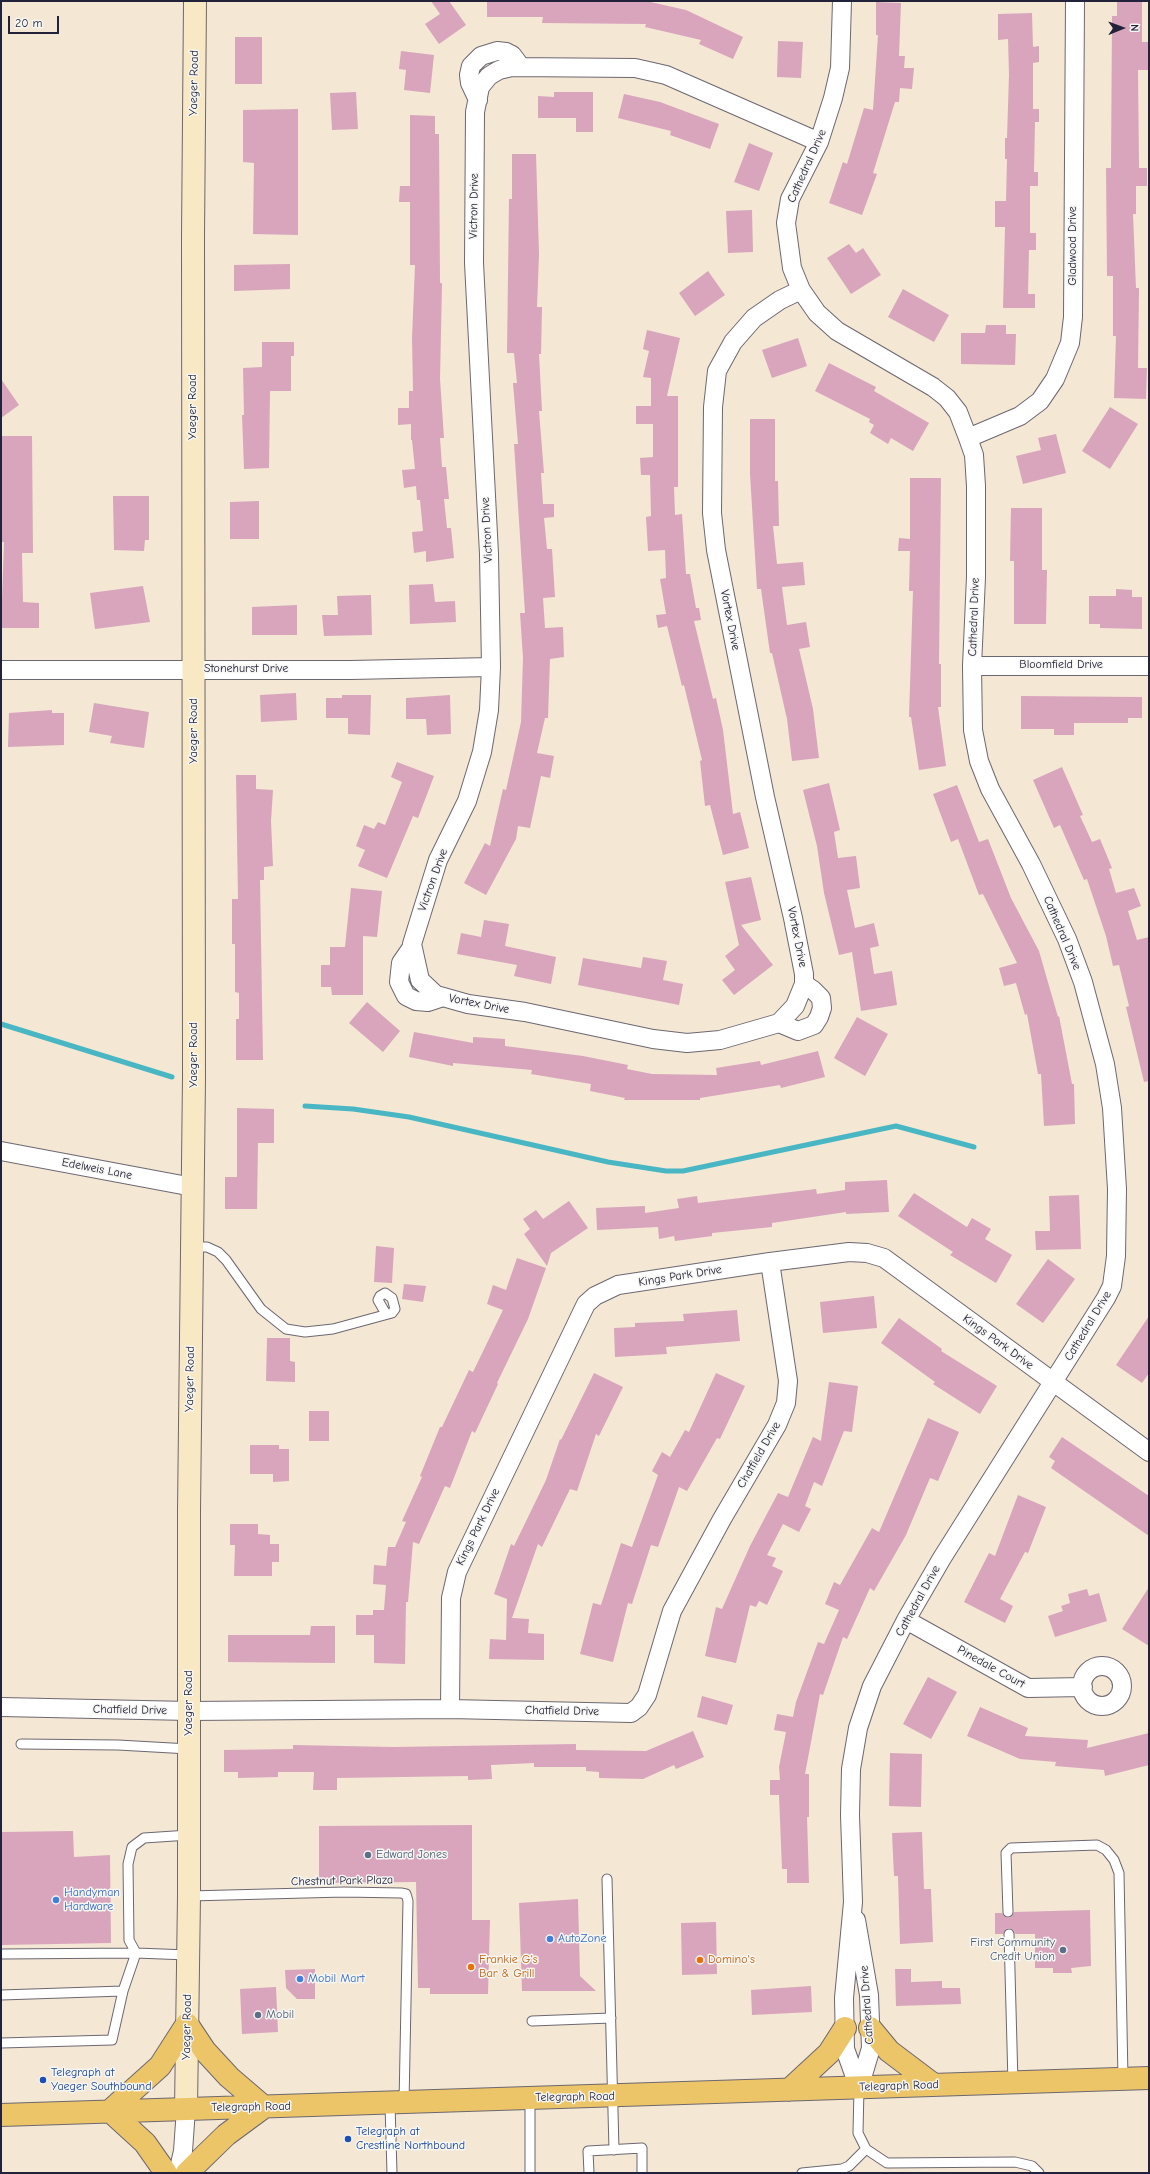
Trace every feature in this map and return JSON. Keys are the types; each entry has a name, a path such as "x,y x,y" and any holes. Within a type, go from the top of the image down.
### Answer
{"main road":[{"path":"166,2173 145,2143 110,2111 160,2066 187,2024 205,2051 229,2077 264,2107 226,2135 187,2173"},
{"path":"789,2090 829,2053 845,2028"},
{"path":"870,2028 889,2051 934,2085"},
{"name":"Telegraph Road","path":"1,2115 1149,2078"}],"street":[{"name":"Yaeger Road","path":"186,2108 189,1896 193,1187 193,237 195,1"},
{"name":"Cathedral Drive","path":"842,1 840,68 833,98 819,142 790,199 786,223 792,268 801,290 817,313 837,331 933,387 947,398 958,412 968,438 976,471 976,577 972,666 973,730 980,761 990,790 1032,864 1067,939 1083,982 1105,1064 1112,1108 1117,1189 1116,1256 1112,1286 1106,1298 942,1558 906,1620 872,1686 858,1728 850,1769 853,1902 866,1980 871,2048 859,2088"},
{"name":"Gladwood Drive","path":"968,438 1020,416 1040,401 1055,379 1070,343 1073,316 1075,1"},
{"name":"Victron Drive","path":"443,997 428,1002 416,1001 406,996 399,982 401,963 412,947 438,860 467,801 482,752 489,710 491,667 489,554 474,263 475,112 480,87 489,76 499,70 521,67 635,68 666,74 819,142"},
{"name":"Vortex Drive","path":"412,947 420,980 436,995 653,1039 687,1042 720,1040 779,1023 795,1006 804,984 793,918 764,797 716,550 712,513 712,407 717,371 733,342 754,318 780,300 801,290"},
{"name":"Bloomfield Drive","path":"972,666 1149,666"},
{"name":"Stonehurst Drive","path":"1,670 194,668 351,670 491,667"},
{"name":"Vortex Drive","path":"779,1023 798,1031 814,1025 820,1017 820,998 813,990 804,984"},
{"name":"Edelweis Lane","path":"1,1151 193,1187"},
{"name":"Kings Park Drive","path":"450,1708 451,1598 457,1572 586,1304 595,1296 618,1285 770,1262 849,1252 867,1253 884,1258 1149,1452"},
{"name":"Chatfield Drive","path":"1,1707 189,1711 450,1708 631,1713 639,1707 647,1695 672,1611 722,1519 777,1426 786,1404 788,1381 770,1262"},
{"name":"Pinedale Court","path":"906,1620 1028,1688 1083,1687"},
{"name":"Cathedral Drive","path":"853,1902 846,1959 845,2049 859,2088"},
{"path":"178,2173 183,2151 186,2108"}],"lane":[{"path":"192,1247 207,1247 218,1252 226,1260 261,1309 286,1329 305,1332 333,1329 386,1314"},
{"path":"21,1744 118,1745 189,1749"},
{"path":"1,2043 112,2040 123,1991 136,1953 129,1940 128,1864 132,1847 144,1838 189,1835"},
{"path":"1008,1912 1006,1853 1011,1848 1097,1845 1106,1850 1114,1860 1119,1873 1123,2078"},
{"path":"607,1879 614,2150"},
{"name":"Chestnut Park Plaza","path":"189,1896 344,1892 401,1892 406,1894 408,1901 398,2103"},
{"path":"1010,1934 1014,2083"},
{"path":"1,1954 136,1953 188,1955"},
{"path":"1,1995 123,1991"},
{"path":"532,2021 611,2018"},
{"path":"859,2088 858,2133 866,2149 888,2163 1015,2162 1032,2166 1039,2173"},
{"path":"530,2098 530,2173"},
{"path":"392,2173 398,2103"},
{"path":"589,2173 588,2151 642,2148 642,2173"},
{"path":"802,2173 849,2166 866,2149"}],"building":[{"path":"431,1 449,1 466,25 439,44 425,24 440,14"},
{"path":"487,1 646,1 686,10 743,37 733,59 699,44 701,40 645,27 646,24 542,23 543,17 487,17"},
{"path":"1117,1 1142,1 1142,42 1149,42 1149,70 1138,70 1139,168 1147,168 1147,186 1136,186 1136,214 1133,214 1136,288 1139,288 1138,368 1147,368 1146,399 1114,398 1116,336 1113,336 1113,276 1107,276 1106,168 1111,168 1112,16 1117,16"},
{"path":"876,2 901,3 899,56 905,56 904,68 914,68 912,89 900,88 899,102 895,102 873,173 877,174 862,215 829,203 843,162 847,164 864,108 873,110 878,35 876,35"},
{"path":"1032,13 1033,47 1039,46 1039,62 1033,63 1033,109 1039,109 1039,122 1035,122 1034,172 1038,172 1038,186 1030,186 1030,233 1036,233 1036,250 1029,250 1028,294 1035,294 1035,308 1003,308 1005,227 995,227 995,201 1006,201 1007,159 1005,159 1005,138 1007,138 1009,75 1008,39 998,40 998,14"},
{"path":"235,37 262,37 262,84 235,84"},
{"path":"778,41 803,42 801,78 777,77"},
{"path":"401,51 434,55 430,93 404,90 406,70 399,69"},
{"path":"356,92 358,129 332,130 330,93"},
{"path":"554,92 593,92 593,132 576,132 576,118 538,118 538,96 554,97"},
{"path":"624,94 660,102 719,124 710,149 670,135 671,131 618,118"},
{"path":"298,109 298,235 253,234 254,163 243,162 243,110"},
{"path":"410,115 435,116 435,134 439,134 440,283 442,283 440,379 444,438 440,438 442,467 446,467 449,499 444,499 447,528 451,528 454,558 426,562 426,551 414,553 412,532 423,531 420,500 417,500 416,486 404,488 402,470 415,469 411,440 411,424 398,425 398,408 409,408 409,391 413,391 412,338 415,265 410,265 410,202 399,202 400,186 410,186"},
{"path":"749,143 773,153 759,191 734,182"},
{"path":"512,154 536,154 539,254 537,307 542,307 541,354 539,354 542,411 539,411 544,473 541,473 543,504 554,504 554,517 544,518 547,549 552,549 555,597 543,598 545,628 563,627 564,657 550,659 548,718 545,718 537,753 554,756 550,778 541,776 530,828 518,826 516,839 486,895 464,883 485,843 490,846 503,789 506,790 521,722 523,658 520,613 525,613 514,444 518,444 513,383 517,383 514,353 507,353 509,199 512,199"},
{"path":"752,210 753,252 728,253 726,211"},
{"path":"849,244 856,253 863,248 881,275 851,294 827,258"},
{"path":"290,264 290,289 234,291 234,265"},
{"path":"708,271 725,295 695,316 679,293"},
{"path":"903,289 949,315 934,342 888,317"},
{"path":"986,325 1006,325 1006,334 1016,334 1015,365 961,364 961,333 985,333"},
{"path":"647,330 680,338 667,396 678,396 678,487 674,487 675,515 682,514 686,574 690,574 696,608 699,608 701,620 694,621 713,699 716,698 723,730 733,814 740,812 749,848 723,855 710,805 705,806 700,761 702,760 684,685 682,686 667,626 658,628 656,615 666,614 660,579 666,578 665,550 648,551 646,517 651,516 650,475 641,475 640,458 653,457 653,424 636,424 636,406 651,406 651,378 643,377 649,351 643,349"},
{"path":"798,338 807,366 772,378 762,350"},
{"path":"262,342 294,342 294,356 291,356 291,391 270,391 269,468 244,469 242,415 244,415 243,368 262,367"},
{"path":"829,363 876,387 874,391 929,423 913,451 891,438 888,444 870,433 874,425 869,422 870,419 815,391"},
{"path":"1,379 19,405 1,418"},
{"path":"1110,407 1138,424 1110,469 1082,451"},
{"path":"750,419 775,419 775,481 778,481 779,526 773,526 777,564 803,562 805,585 782,587 787,625 806,622 810,647 799,649 813,709 819,758 792,761 787,719 772,653 770,653 761,589 757,589 750,474"},
{"path":"1056,434 1066,473 1023,484 1016,456 1041,450 1038,438"},
{"path":"1,436 32,436 33,553 22,553 23,602 39,603 39,628 1,628 4,542 1,542"},
{"path":"910,478 941,478 939,664 941,664 941,707 938,707 946,766 919,770 911,717 909,717 913,591 909,591 910,551 898,551 899,538 910,539"},
{"path":"113,496 149,496 149,540 145,540 144,551 114,550"},
{"path":"259,501 259,539 230,539 230,502"},
{"path":"1011,508 1042,508 1042,570 1047,570 1046,624 1014,624 1014,561 1010,561"},
{"path":"433,584 435,602 455,601 456,622 410,624 409,585"},
{"path":"143,586 150,622 95,629 90,593"},
{"path":"1116,589 1132,590 1132,597 1142,597 1142,629 1100,628 1100,624 1089,624 1089,596 1116,596"},
{"path":"371,595 372,635 324,636 322,615 338,615 337,596"},
{"path":"297,605 297,635 252,635 252,607"},
{"path":"296,693 297,720 261,722 260,695"},
{"path":"342,695 371,695 370,735 348,734 348,718 326,718 326,698 342,698"},
{"path":"450,695 451,734 427,735 426,719 406,719 406,698"},
{"path":"1021,696 1142,697 1142,718 1128,718 1128,723 1074,723 1074,735 1054,735 1054,729 1021,729"},
{"path":"94,703 149,712 144,748 110,743 112,736 89,732"},
{"path":"52,710 52,713 64,713 64,745 8,747 9,713"},
{"path":"397,762 434,776 418,818 413,816 387,878 358,866 365,850 356,846 364,825 374,829 378,822 385,825 402,782 391,777"},
{"path":"1062,767 1083,815 1080,816 1092,842 1100,839 1112,868 1109,869 1116,893 1134,888 1141,906 1128,911 1137,940 1149,937 1149,1081 1144,1082 1126,1007 1129,1006 1119,965 1113,966 1106,936 1087,879 1084,880 1060,825 1054,828 1033,780"},
{"path":"236,775 256,775 256,789 273,790 271,821 273,866 264,867 264,880 260,880 263,1060 236,1060 236,1019 239,1019 239,993 235,992 235,944 232,944 232,899 238,899"},
{"path":"829,783 840,830 834,832 838,858 856,856 860,888 847,890 855,928 874,923 879,946 870,948 874,974 892,971 897,1005 861,1011 852,952 839,955 824,893 817,846 803,790"},
{"path":"957,785 979,842 988,839 1011,898 1039,951 1058,1017 1059,1016 1072,1084 1074,1084 1075,1124 1044,1126 1041,1074 1038,1074 1027,1014 1025,1015 1016,983 1004,986 999,968 1017,963 983,894 979,895 958,839 951,842 933,794"},
{"path":"751,877 761,920 741,925 773,965 734,995 722,980 735,970 725,956 739,945 725,882"},
{"path":"351,888 382,891 377,937 363,936 363,995 332,995 331,987 321,987 321,965 330,965 330,947 345,947"},
{"path":"484,920 509,924 505,946 556,957 551,984 514,976 517,965 457,954 461,933 481,937"},
{"path":"643,957 667,961 663,980 683,984 679,1005 578,985 583,958 641,968"},
{"path":"367,1002 400,1031 383,1052 349,1023"},
{"path":"857,1017 888,1034 865,1076 834,1058"},
{"path":"414,1032 473,1043 473,1037 505,1039 505,1046 583,1056 628,1065 627,1069 652,1074 717,1075 716,1068 760,1061 761,1065 818,1051 825,1077 781,1088 780,1085 700,1098 700,1100 624,1100 625,1098 590,1091 591,1084 531,1074 532,1070 453,1063 453,1066 409,1057"},
{"path":"237,1108 274,1109 274,1143 258,1143 257,1209 225,1209 225,1177 237,1177"},
{"path":"887,1180 889,1212 846,1214 846,1212 772,1223 772,1227 712,1233 712,1236 675,1241 674,1236 659,1239 658,1227 597,1230 596,1208 645,1206 645,1213 679,1208 677,1199 697,1196 698,1203 816,1189 817,1194 845,1190 845,1182"},
{"path":"914,1193 967,1227 972,1218 991,1229 985,1239 1012,1255 996,1283 950,1255 953,1252 898,1216"},
{"path":"1079,1195 1081,1249 1036,1250 1035,1231 1050,1231 1049,1196"},
{"path":"569,1201 588,1228 551,1253 547,1266 524,1234 530,1229 523,1219 536,1210 543,1219"},
{"path":"376,1246 394,1248 392,1283 374,1282"},
{"path":"517,1258 546,1268 528,1319 475,1433 472,1431 450,1488 445,1486 419,1544 413,1542 408,1602 406,1602 405,1664 374,1663 374,1635 356,1635 356,1615 373,1615 373,1610 384,1610 386,1585 373,1584 374,1565 386,1566 388,1547 395,1547 406,1522 402,1521 422,1477 420,1476 440,1427 442,1427 469,1370 473,1372 503,1310 487,1304 493,1285 506,1290"},
{"path":"1048,1259 1075,1279 1043,1323 1016,1304"},
{"path":"404,1284 426,1286 423,1302 402,1299"},
{"path":"874,1296 877,1328 823,1333 820,1302"},
{"path":"737,1310 740,1341 666,1347 667,1354 615,1357 614,1328 635,1327 635,1323 684,1321 683,1314"},
{"path":"1149,1316 1149,1373 1142,1383 1116,1365"},
{"path":"899,1318 942,1349 941,1351 997,1386 980,1414 933,1384 935,1382 881,1343"},
{"path":"267,1338 290,1338 290,1361 295,1362 295,1382 266,1381"},
{"path":"594,1373 623,1387 599,1436 596,1434 577,1491 570,1489 542,1547 538,1544 512,1618 529,1619 528,1633 544,1634 544,1660 489,1659 490,1639 506,1640 507,1599 494,1594 511,1544 514,1546 546,1480 560,1439 561,1440"},
{"path":"716,1373 745,1386 720,1439 717,1438 687,1491 679,1487 658,1547 651,1545 632,1604 628,1603 613,1662 580,1654 593,1603 601,1605 621,1543 632,1547 658,1475 652,1471 662,1452 670,1457 685,1430 689,1432"},
{"path":"829,1382 858,1386 852,1432 844,1431 822,1486 814,1482 805,1506 811,1509 799,1532 783,1524 767,1555 776,1558 772,1566 783,1571 767,1605 759,1601 756,1607 750,1605 736,1663 705,1656 716,1607 722,1609 750,1546 778,1493 788,1497 813,1437 821,1441"},
{"path":"309,1411 329,1411 329,1441 309,1441"},
{"path":"928,1418 959,1432 938,1481 930,1478 906,1535 874,1591 870,1588 847,1639 843,1637 823,1695 820,1694 805,1774 809,1774 809,1817 807,1817 809,1883 787,1883 787,1869 782,1869 779,1795 770,1795 770,1780 780,1780 779,1767 786,1732 774,1730 777,1714 793,1717 796,1702 818,1642 824,1644 839,1610 825,1604 834,1582 840,1585 872,1528 879,1532"},
{"path":"1062,1437 1149,1496 1149,1536 1051,1468 1055,1461 1049,1457"},
{"path":"250,1445 279,1445 279,1449 289,1449 289,1481 273,1482 273,1474 250,1474"},
{"path":"1018,1495 1046,1507 1028,1553 1025,1552 1000,1599 1013,1606 1005,1623 964,1602 989,1553 995,1556"},
{"path":"230,1524 258,1524 258,1534 270,1535 270,1544 279,1544 279,1562 272,1562 272,1576 234,1576 235,1545 230,1545"},
{"path":"1149,1587 1149,1646 1122,1629"},
{"path":"1087,1589 1089,1596 1099,1593 1107,1621 1055,1637 1048,1616 1063,1611 1061,1606 1070,1603 1068,1594"},
{"path":"311,1626 335,1626 335,1663 228,1662 228,1635 310,1635"},
{"path":"928,1677 957,1692 931,1739 903,1724"},
{"path":"702,1696 733,1705 727,1725 697,1717"},
{"path":"980,1707 1028,1728 1025,1736 1088,1740 1087,1748 1149,1733 1149,1765 1105,1776 1104,1770 1055,1766 1056,1762 1020,1759 967,1736"},
{"path":"693,1731 704,1757 676,1769 674,1765 643,1779 599,1778 599,1772 586,1771 586,1767 534,1767 534,1763 491,1765 492,1779 468,1780 468,1776 337,1778 337,1790 313,1790 314,1772 278,1772 278,1777 238,1778 238,1772 224,1772 224,1750 293,1749 293,1745 393,1747 576,1744 576,1750 646,1751"},
{"path":"890,1753 922,1754 921,1807 889,1806"},
{"path":"472,1825 472,1920 490,1920 488,1994 430,1994 430,1988 418,1988 416,1882 319,1883 319,1826"},
{"name":"Handyman Hardware","path":"73,1831 74,1857 110,1855 111,1943 1,1945 1,1832"},
{"path":"922,1832 924,1889 931,1889 933,1942 900,1944 898,1876 894,1876 892,1833"},
{"name":"AutoZone","path":"578,1899 580,1976 596,1991 522,1991 519,1903"},
{"name":"First Community Credit Union","path":"1090,1910 1091,1966 1071,1968 1072,1973 1053,1973 1053,1968 1035,1968 1035,1934 1015,1934 1014,1931 1009,1928 1006,1929 1003,1934 995,1934 995,1913 1002,1913 1008,1918 1011,1917 1014,1912"},
{"path":"716,1922 717,1974 682,1975 681,1923"},
{"name":"Mobil Mart","path":"315,1969 315,1999 297,1999 286,1988 285,1970"},
{"path":"895,1969 911,1969 911,1982 942,1981 942,1988 960,1988 961,2004 896,2006"},
{"path":"811,1986 812,2012 752,2015 751,1990"},
{"path":"276,1987 278,2032 242,2034 240,1989"}],"waterway":[{"path":"1,1024 172,1077"},
{"path":"305,1106 353,1109 409,1117 608,1162 666,1171 683,1171 896,1126 974,1147"}],"place":[{"name":"Edward Jones","path":"368,1855"},
{"name":"Handyman Hardware","path":"56,1900"},
{"name":"AutoZone","path":"550,1939"},
{"name":"First Community Credit Union","path":"1063,1950"},
{"name":"Domino's","path":"700,1960"},
{"name":"Frankie G's Bar & Grill","path":"471,1967"},
{"name":"Mobil Mart","path":"300,1979"},
{"name":"Mobil","path":"258,2015"},
{"name":"Telegraph at Yaeger Southbound","path":"43,2080"},
{"name":"Telegraph at Crestline Northbound","path":"348,2139"}]}
